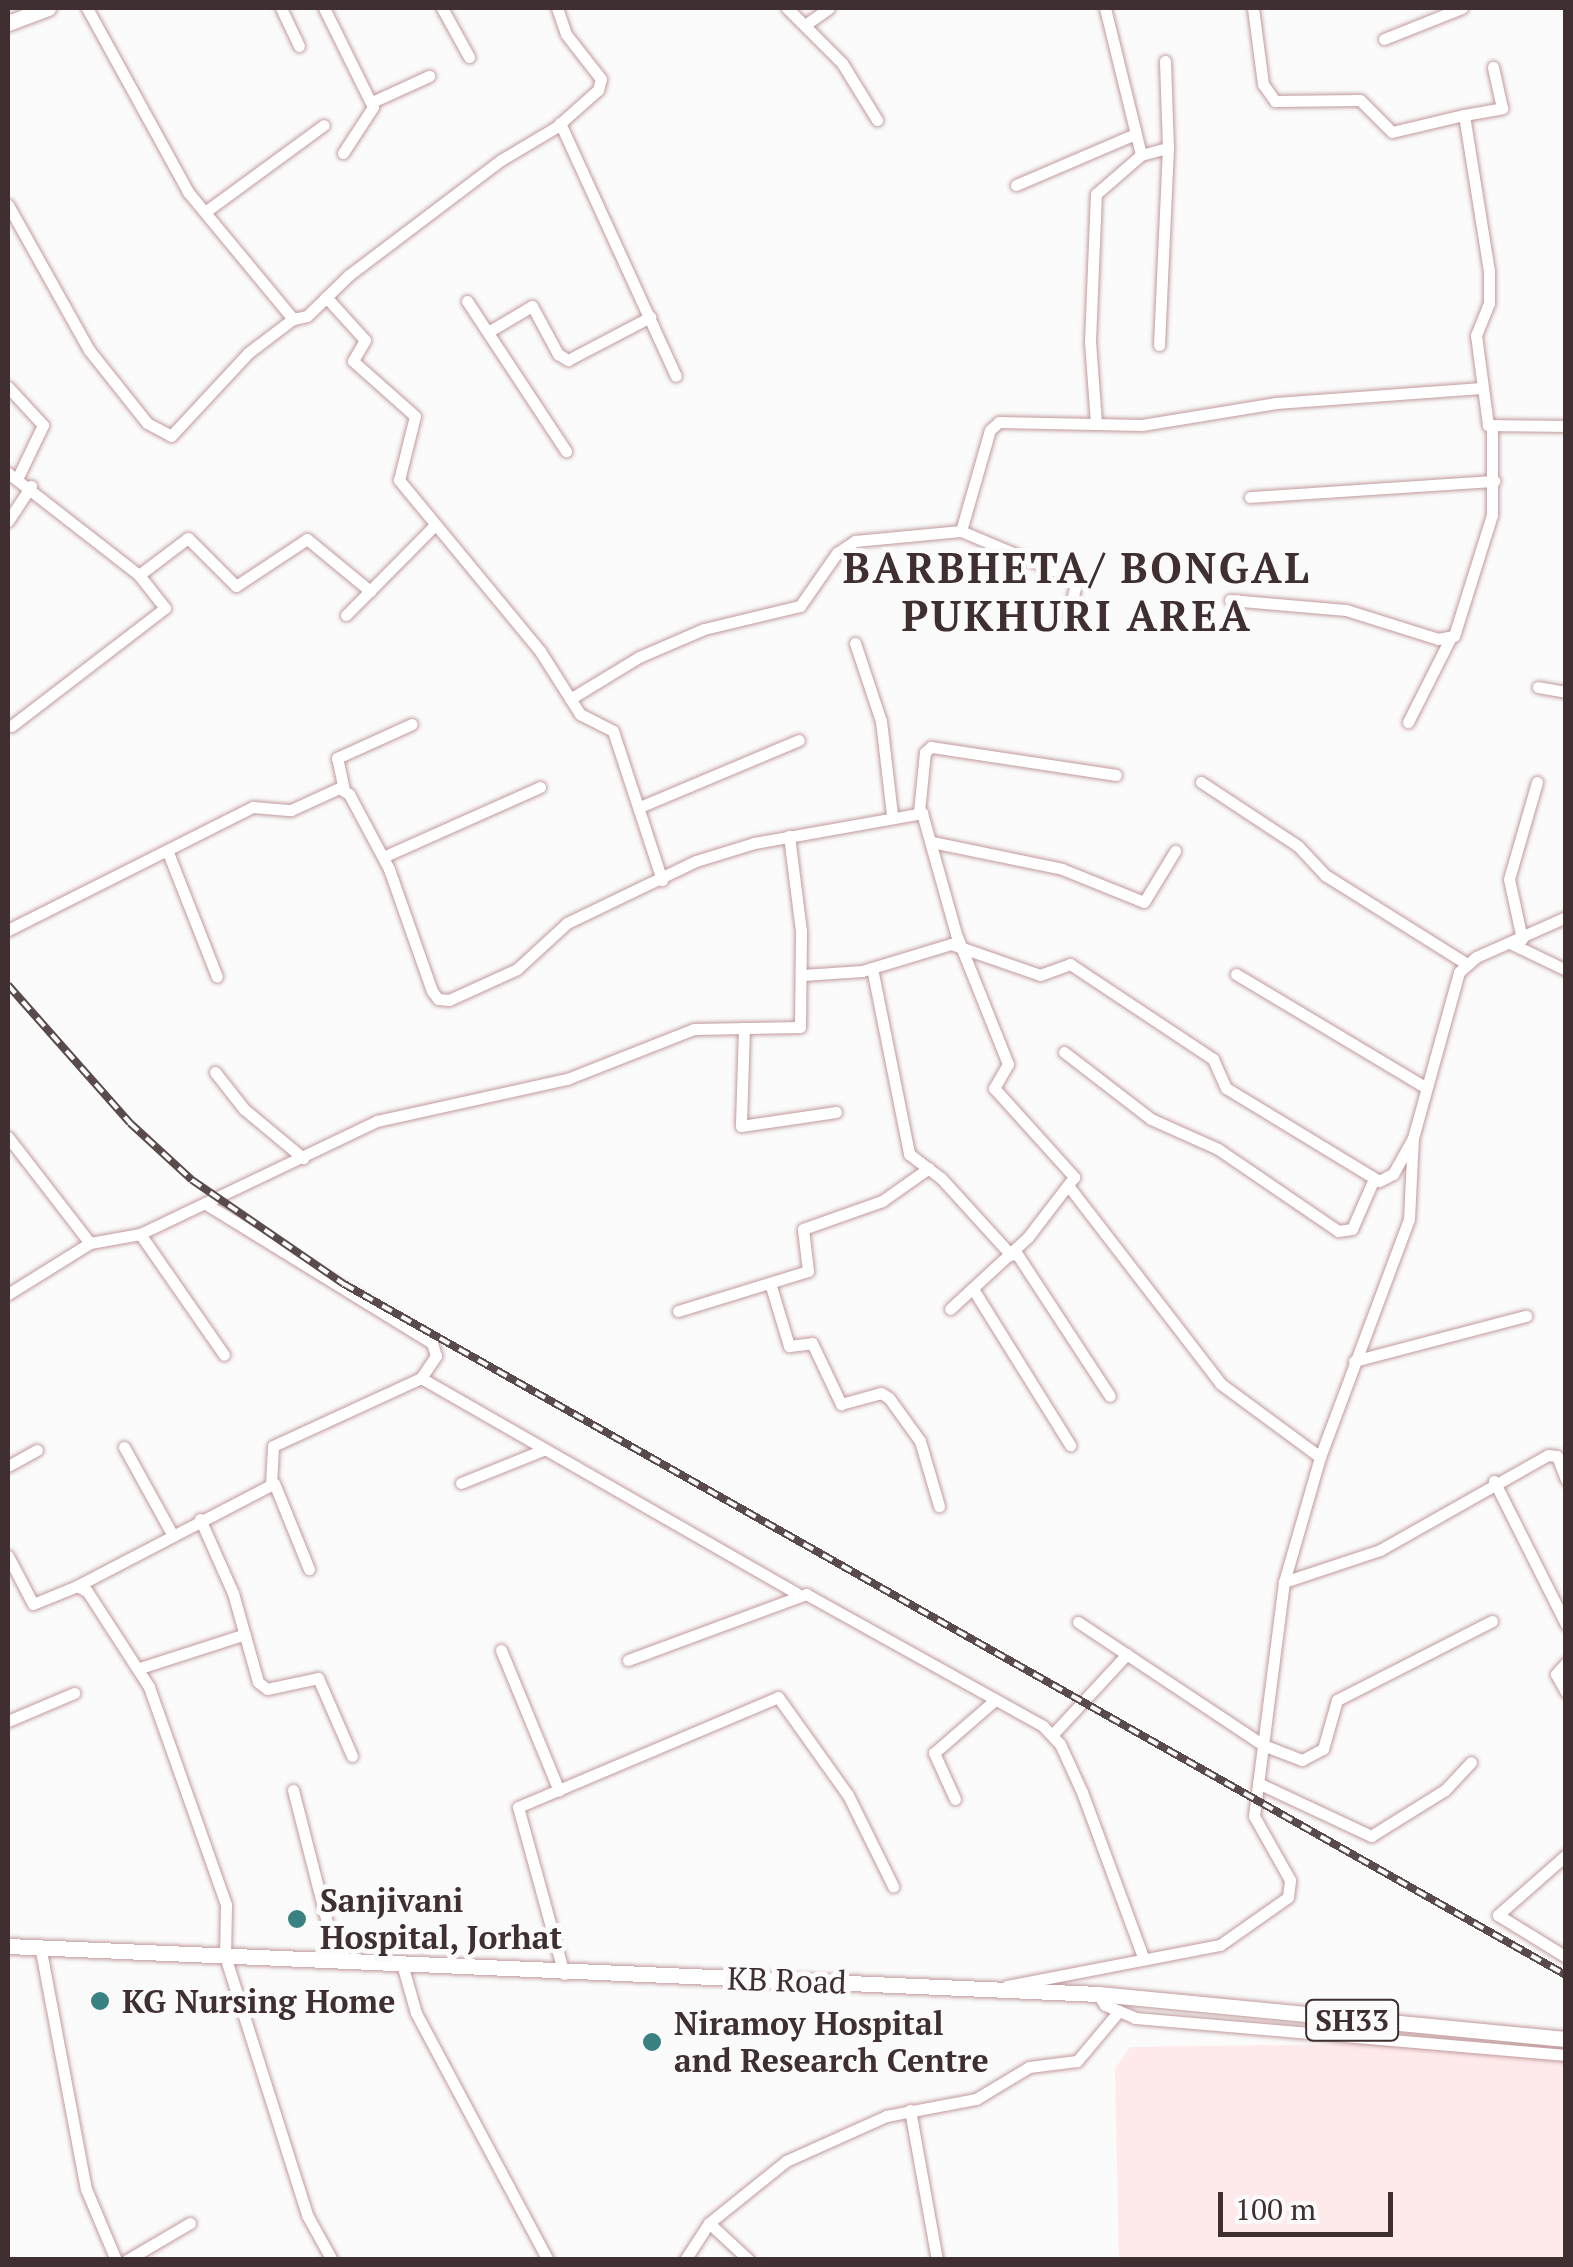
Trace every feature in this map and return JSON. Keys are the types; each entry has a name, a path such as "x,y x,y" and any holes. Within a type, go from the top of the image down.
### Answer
{"main road":[{"path":"8,23 37,10"},
{"name":"KB Road","path":"8,1946 564,1974 1098,1994 1566,2039"}],"street":[{"path":"87,8 205,212 293,318"},
{"path":"281,8 300,46"},
{"path":"324,8 372,102 371,116 343,153"},
{"path":"442,8 469,57"},
{"path":"8,205 82,340 147,423 164,437 176,433 239,360 293,318 304,318 326,296 501,160 560,123 602,84 566,34 557,8"},
{"path":"787,8 842,62 878,120"},
{"path":"805,24 830,8"},
{"path":"1105,8 1141,155"},
{"path":"1253,8 1263,84 1276,101 1360,100 1392,132 1502,108 1493,68"},
{"path":"1384,39 1462,8"},
{"path":"1159,345 1168,148 1165,60"},
{"path":"372,102 430,76"},
{"path":"1408,722 1450,639 1485,546 1494,481 1492,428 1481,388 1476,335 1489,303 1489,272 1464,115"},
{"path":"560,123 676,376"},
{"path":"205,212 324,125"},
{"path":"1016,184 1135,134"},
{"path":"1096,423 1090,342 1096,194 1141,155 1168,148"},
{"path":"326,296 365,340 354,361 415,416 397,472 435,525 526,634 584,719 613,732 642,806 651,860 662,880"},
{"path":"467,300 566,451"},
{"path":"488,332 532,306 558,354 568,360 650,317"},
{"path":"8,387 44,425 13,475 139,575 164,612 11,726"},
{"path":"961,532 994,425 1142,425 1276,403 1481,388"},
{"path":"1492,428 1566,426"},
{"path":"1250,498 1494,481"},
{"path":"8,521 31,486"},
{"path":"346,615 435,525"},
{"path":"570,699 639,656 704,628 800,606 838,552 855,541 961,532 1077,580 1068,617"},
{"path":"139,575 188,538 236,586 308,540 370,591"},
{"path":"1230,600 1346,610 1450,639"},
{"path":"856,643 881,721 892,816"},
{"path":"1538,687 1566,692"},
{"path":"412,724 336,758 344,790 383,857 432,991 443,1000 517,969 567,922 724,851 919,812"},
{"path":"642,806 799,740"},
{"path":"950,1309 1013,1254 1070,1188 1072,1172 994,1088 1008,1064 960,944 932,842 919,812 925,752 931,746 1116,775"},
{"path":"1201,782 1298,846 1325,875 1467,964"},
{"path":"1516,941 1509,879 1538,782"},
{"path":"383,857 540,786"},
{"path":"8,930 259,804 287,811 344,790"},
{"path":"8,1294 90,1243 140,1234 208,1205 377,1121 567,1079 694,1029 800,1027 803,976 789,836"},
{"path":"932,842 1062,869 1144,902 1176,851"},
{"path":"166,850 217,978"},
{"path":"993,1989 1235,1938 1288,1897 1286,1869 1257,1826 1258,1783 1284,1582 1320,1458 1409,1220 1413,1138 1449,992 1467,964 1566,917"},
{"path":"1516,941 1566,970"},
{"path":"803,976 872,968 960,944 1040,976 1070,964 1214,1059 1226,1088 1373,1181"},
{"path":"872,968 905,1145 1013,1254 1110,1396"},
{"path":"1236,974 1425,1087"},
{"path":"744,1028 741,1126 836,1112"},
{"path":"1064,1052 1160,1124 1218,1149 1338,1231 1352,1229 1373,1181 1393,1174 1413,1138"},
{"path":"214,1072 244,1109 303,1158"},
{"path":"8,1138 90,1243"},
{"path":"678,1311 808,1270 802,1234 807,1227 874,1205 929,1168"},
{"path":"1070,1188 1221,1384 1320,1458"},
{"path":"208,1205 432,1343 436,1356 421,1378 272,1446 274,1483 310,1569"},
{"path":"140,1234 224,1355"},
{"path":"770,1283 788,1346 812,1343 841,1404 881,1393 920,1440 939,1506"},
{"path":"974,1288 1070,1445"},
{"path":"1354,1360 1526,1316"},
{"path":"421,1378 797,1594 825,1602 1053,1734 1108,1853 1143,1958"},
{"path":"124,1446 172,1534"},
{"path":"8,1466 37,1450"},
{"path":"461,1482 542,1450"},
{"path":"1284,1582 1380,1550 1494,1480 1553,1454 1566,1478"},
{"path":"1494,1480 1566,1624"},
{"path":"8,1556 33,1604 76,1586 200,1518 274,1483"},
{"path":"200,1518 262,1688 318,1678 352,1756"},
{"path":"76,1586 87,1591 140,1668 226,1905 226,1956 307,2214 332,2260"},
{"path":"628,1660 797,1594"},
{"path":"1078,1622 1264,1746 1302,1760 1318,1756 1337,1700 1492,1621"},
{"path":"140,1668 245,1634"},
{"path":"501,1650 559,1791"},
{"path":"1053,1734 1127,1654"},
{"path":"1566,1663 1556,1674 1566,1692"},
{"path":"8,1721 74,1694"},
{"path":"564,1974 518,1815 523,1803 778,1697 848,1794 893,1886"},
{"path":"955,1799 934,1754 994,1700"},
{"path":"1258,1783 1372,1836 1439,1795 1471,1762"},
{"path":"292,1790 337,1961"},
{"path":"1566,1855 1498,1915 1566,1957"},
{"path":"40,1946 86,2189 116,2260"},
{"path":"402,1964 416,2013 548,2260"},
{"path":"1098,1994 1135,2018 1456,2050 1566,2055"},
{"path":"685,2260 710,2223 786,2161 910,2110 976,2099 1028,2067 1076,2061 1119,2011"},
{"path":"910,2110 937,2260"},
{"path":"130,2259 190,2223"},
{"path":"710,2223 749,2260"}],"shaded area":[{"path":"1431,2043 1565,2046 1565,2259 1119,2259 1115,2069 1130,2047"}],"railway":[{"path":"8,985 130,1123 192,1180 344,1284 1566,1975"}],"place":[{"name":"Sanjivani Hospital, Jorhat","path":"297,1919"},
{"name":"KG Nursing Home","path":"100,2001"},
{"name":"Niramoy Hospital and Research Centre","path":"652,2042"}],"district":[{"name":"BARBHETA/ BONGAL PUKHURI AREA","path":"1077,591"}]}
